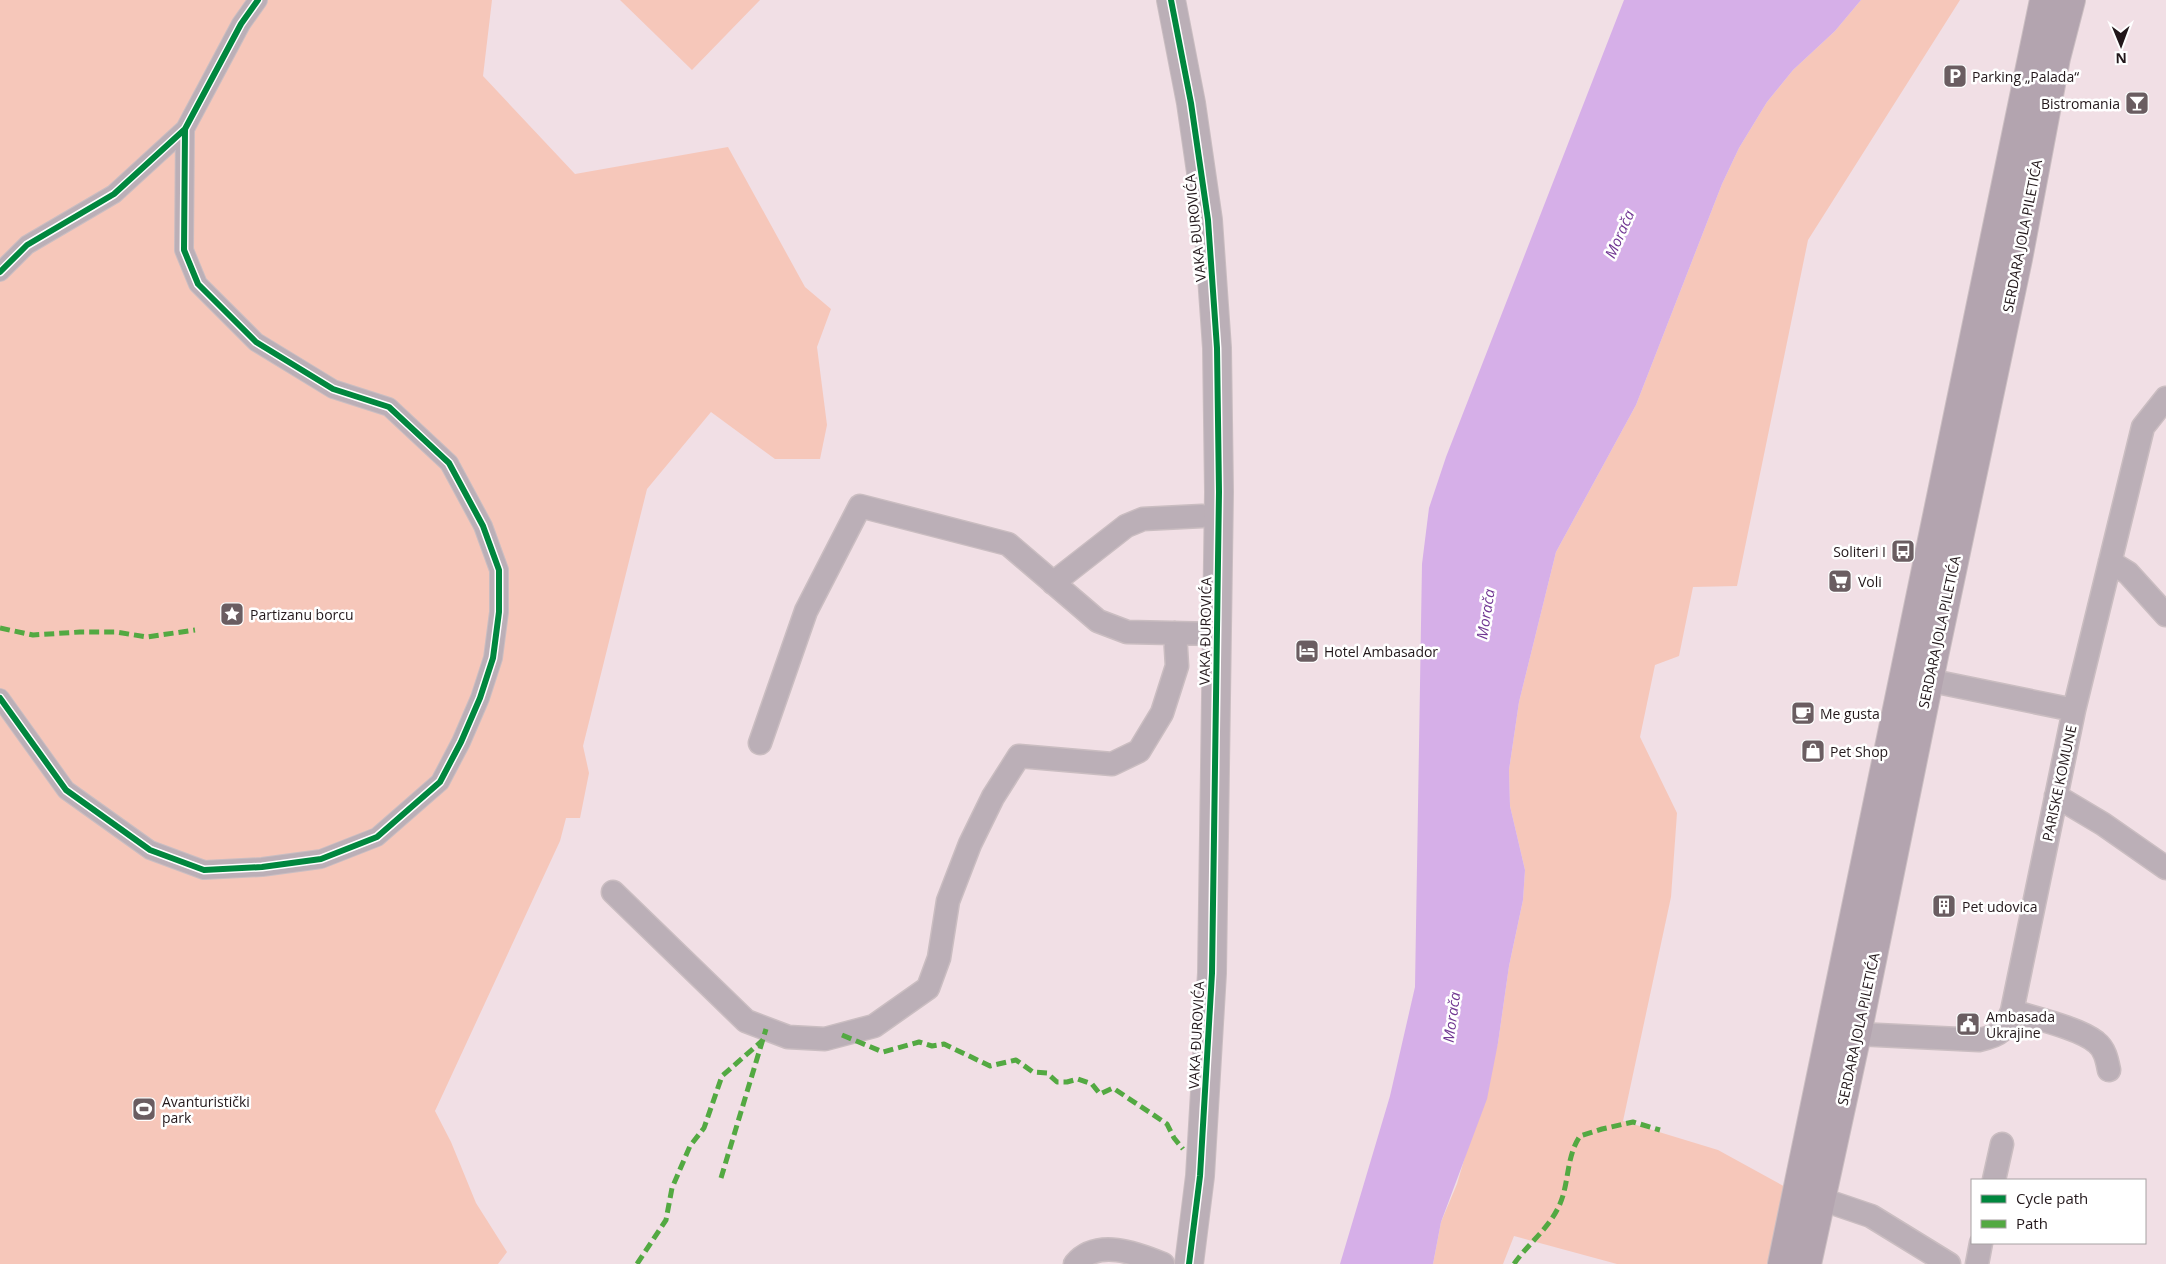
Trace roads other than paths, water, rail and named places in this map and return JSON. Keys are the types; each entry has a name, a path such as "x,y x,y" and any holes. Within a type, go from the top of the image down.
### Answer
{"main road":[{"name":"SERDARA JOLA PILETIĆA","path":"1807,1264 1808,1196 1916,678 2044,0"},
{"name":"SERDARA JOLA PILETIĆA","path":"1782,1264 1808,1196 1858,1034 1875,948 1916,678 2018,259 2056,58 2071,0"}],"street":[{"path":"0,272 27,245 114,194 185,129 241,24 258,0"},
{"name":"VAKA ĐUROVIĆA","path":"1171,0 1203,178 1212,260 1217,348 1219,492 1212,973 1200,1176 1194,1239 1189,1264"},
{"path":"0,698 66,790 150,850 204,870 262,867 321,859 377,837 440,782 461,742 480,698 493,658 499,612 499,570 483,526 450,463 389,407 334,389 256,342 198,284 184,250 185,129"},
{"name":"PARISKE KOMUNE","path":"1858,1034 1979,1040 1995,1037 2004,1031 2012,1011 2074,710 2143,427 2166,398"},
{"path":"760,743 806,611 860,506 1008,544 1098,621 1127,632 1217,634"},
{"path":"1053,583 1126,526 1143,519 1202,516"},
{"path":"2110,562 2128,573 2166,615"},
{"path":"613,892 746,1021 788,1037 825,1039 874,1026 928,988 939,958 948,900 970,844 985,813 1019,756 1112,764 1139,751 1162,713 1177,666 1175,633"},
{"path":"1916,678 2074,710"},
{"path":"2056,796 2103,824 2166,868"},
{"path":"2012,1011 2074,1031 2097,1042 2106,1055 2109,1070"},
{"path":"1994,1179 2002,1144"},
{"path":"1808,1196 1871,1216 1949,1264"},
{"path":"1977,1264 1981,1244"},
{"path":"1075,1264 1090,1252 1107,1249 1163,1264"}],"water":[{"name":"Morača","path":"1624,0 1861,0 1835,31 1793,70 1767,102 1739,148 1722,184 1636,405 1556,552 1519,702 1509,770 1510,806 1525,870 1523,900 1509,966 1498,1043 1487,1099 1441,1222 1433,1264 1340,1264 1390,1096 1415,987 1422,564 1429,508 1446,457"}],"place":[{"name":"Parking „Palada“","path":"1955,76"},
{"name":"Bistromania","path":"2137,103"},
{"name":"Soliteri I","path":"1903,551"},
{"name":"Voli","path":"1840,581"},
{"name":"Partizanu borcu","path":"232,614"},
{"name":"Hotel Ambasador","path":"1307,651"},
{"name":"Me gusta","path":"1803,713"},
{"name":"Pet Shop","path":"1813,751"},
{"name":"Pet udovica","path":"1944,906"},
{"name":"Ambasada Ukrajine","path":"1968,1024"},
{"name":"Avanturistički park","path":"144,1109"}]}
